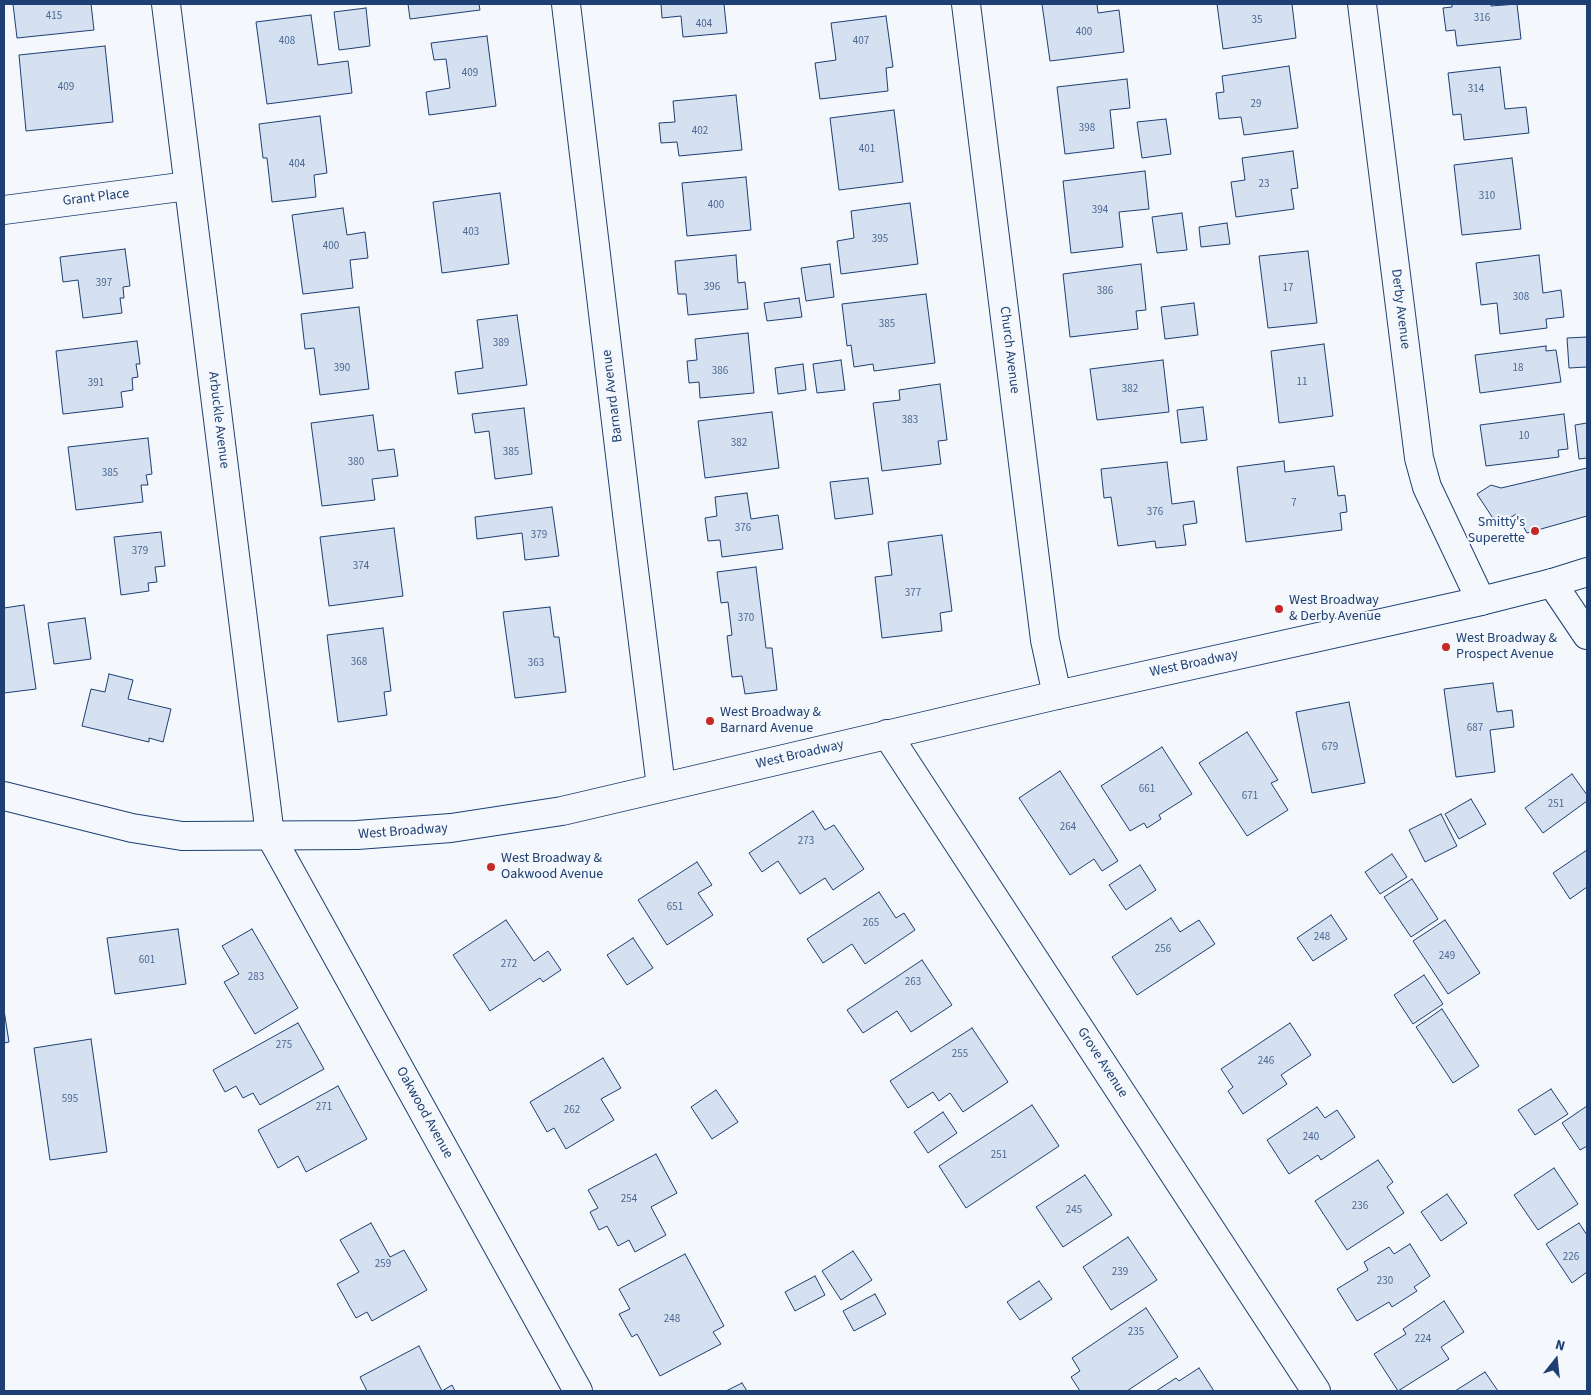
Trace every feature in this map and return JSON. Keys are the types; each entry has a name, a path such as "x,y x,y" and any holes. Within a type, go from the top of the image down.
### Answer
{"street":[{"name":"Arbuckle Avenue","path":"166,4 270,835"},
{"name":"Barnard Avenue","path":"566,4 661,787"},
{"name":"Church Avenue","path":"966,4 1045,640 1057,695"},
{"name":"Derby Avenue","path":"1362,4 1419,458 1427,487 1481,601"},
{"name":"Grant Place","path":"4,210 188,186"},
{"name":"West Broadway","path":"4,796 132,828 182,836 357,836 451,828 562,811 1057,695 1481,601 1587,572"},
{"path":"1552,583 1587,636"},
{"name":"Grove Avenue","path":"887,734 1316,1391"},
{"name":"Oakwood Avenue","path":"270,835 578,1391"}],"building":[{"path":"13,4 91,4 94,30 17,38"},
{"path":"408,4 479,4 480,10 410,19"},
{"path":"661,4 724,4 727,33 683,37 681,16 662,18"},
{"path":"1042,4 1097,4 1098,13 1119,10 1124,52 1050,61"},
{"path":"1217,4 1292,4 1296,38 1223,49"},
{"path":"1452,4 1491,4 1491,6 1517,4 1521,39 1457,46 1455,30 1446,31 1443,8 1452,7"},
{"path":"366,8 370,46 339,50 334,12"},
{"path":"311,15 318,65 348,61 352,93 267,104 256,22"},
{"path":"886,16 893,67 886,68 888,91 820,99 815,63 836,60 831,23"},
{"path":"487,36 496,106 429,115 426,92 450,88 446,59 434,60 431,43"},
{"path":"105,46 113,122 26,131 19,55"},
{"path":"1289,66 1298,128 1244,135 1241,117 1219,119 1216,93 1224,92 1222,76"},
{"path":"1500,67 1505,109 1526,107 1529,133 1464,140 1461,114 1453,115 1448,73"},
{"path":"1127,79 1130,108 1110,110 1114,148 1065,154 1057,87"},
{"path":"736,95 742,150 679,156 677,142 661,143 659,123 675,122 673,101"},
{"path":"894,110 903,182 839,190 830,118"},
{"path":"320,116 327,173 314,175 316,197 272,202 267,158 263,158 259,124"},
{"path":"1166,119 1171,154 1142,158 1137,122"},
{"path":"1293,151 1298,188 1291,189 1294,209 1236,217 1231,182 1245,180 1242,158"},
{"path":"1512,158 1521,229 1462,235 1454,165"},
{"path":"1145,171 1149,209 1119,212 1123,247 1071,253 1063,181"},
{"path":"746,177 751,230 687,236 682,183"},
{"path":"500,193 509,264 442,273 433,202"},
{"path":"910,203 918,264 841,274 837,241 854,238 851,211"},
{"path":"343,208 347,235 365,232 368,258 350,260 353,288 303,294 292,215"},
{"path":"1182,213 1187,250 1157,253 1152,217"},
{"path":"1227,223 1230,244 1201,247 1199,227"},
{"path":"125,249 130,286 123,287 124,298 120,298 122,313 83,318 78,280 63,282 60,257"},
{"path":"1308,251 1317,323 1268,328 1259,256"},
{"path":"736,255 738,283 745,282 748,309 688,315 686,294 678,294 675,261"},
{"path":"1539,255 1543,293 1561,290 1564,317 1546,319 1547,328 1500,334 1497,303 1481,305 1476,263"},
{"path":"830,264 834,297 806,301 801,268"},
{"path":"1141,264 1146,310 1136,311 1138,329 1070,337 1063,274"},
{"path":"926,294 935,363 874,371 873,364 854,367 851,345 847,346 842,304"},
{"path":"799,298 802,317 767,321 764,303"},
{"path":"1194,303 1198,335 1165,339 1161,307"},
{"path":"359,307 369,389 320,395 314,348 305,349 301,314"},
{"path":"517,315 527,385 458,394 455,372 483,368 477,320"},
{"path":"748,333 754,393 700,398 699,382 689,383 687,361 697,360 695,339"},
{"path":"1587,337 1587,367 1569,368 1567,338"},
{"path":"137,341 140,364 136,364 138,377 132,378 133,390 121,392 123,407 63,414 56,351"},
{"path":"1324,344 1333,416 1279,423 1271,351"},
{"path":"1546,346 1546,351 1556,350 1561,382 1480,393 1475,355"},
{"path":"841,360 845,390 817,393 813,364"},
{"path":"1163,360 1169,412 1097,420 1090,369"},
{"path":"803,364 806,390 778,394 775,368"},
{"path":"940,384 947,440 938,441 941,464 882,471 873,403 900,400 899,390"},
{"path":"1203,407 1207,440 1181,443 1177,410"},
{"path":"524,408 532,474 495,479 489,431 475,433 472,414"},
{"path":"772,412 779,468 705,478 698,421"},
{"path":"1564,414 1568,449 1558,450 1559,457 1486,466 1480,425"},
{"path":"373,415 378,451 394,449 398,476 372,479 375,500 322,506 311,423"},
{"path":"1587,423 1587,458 1579,459 1575,425"},
{"path":"148,438 152,474 146,475 148,485 141,485 143,502 76,510 68,447"},
{"path":"1284,461 1285,472 1334,466 1338,496 1345,495 1347,512 1340,513 1342,530 1246,542 1237,467"},
{"path":"1167,462 1172,504 1194,501 1197,523 1183,525 1186,545 1156,548 1155,541 1118,546 1111,497 1104,498 1101,469"},
{"path":"1587,468 1587,516 1527,533 1516,514 1498,526 1477,494 1491,485 1501,488"},
{"path":"868,478 873,514 835,519 830,482"},
{"path":"747,493 751,519 778,515 783,549 722,557 720,540 708,541 705,518 717,516 715,497"},
{"path":"552,507 559,556 525,560 522,533 477,539 475,517"},
{"path":"394,528 403,596 329,606 320,537"},
{"path":"161,532 165,566 155,567 157,582 148,583 149,591 121,595 114,537"},
{"path":"942,535 952,611 940,613 942,631 882,638 875,577 892,575 888,542"},
{"path":"756,567 766,648 772,648 777,690 745,694 742,676 732,677 727,636 732,635 728,602 721,603 717,572"},
{"path":"24,605 36,689 4,693 4,608"},
{"path":"550,607 554,637 559,637 566,692 515,698 503,612"},
{"path":"85,618 91,659 54,664 48,623"},
{"path":"383,628 391,691 384,692 387,715 338,722 327,635"},
{"path":"109,674 133,680 128,699 171,709 163,742 149,738 149,742 82,726 91,689 105,692"},
{"path":"1493,683 1497,712 1512,710 1514,727 1490,730 1495,772 1456,777 1444,689"},
{"path":"1349,702 1365,783 1312,793 1296,712"},
{"path":"1247,732 1278,780 1271,783 1288,810 1247,836 1199,763"},
{"path":"1162,747 1192,794 1159,815 1161,819 1147,828 1144,823 1130,831 1101,786"},
{"path":"1060,771 1118,861 1102,871 1094,859 1070,875 1019,798"},
{"path":"1572,774 1587,795 1587,801 1543,833 1525,808"},
{"path":"1471,799 1486,824 1459,839 1445,814"},
{"path":"813,811 825,830 834,825 864,869 833,890 825,878 800,894 778,861 762,872 749,853"},
{"path":"1441,814 1457,846 1425,862 1409,830"},
{"path":"1587,850 1587,887 1570,899 1553,873"},
{"path":"1392,854 1407,877 1380,894 1365,872"},
{"path":"697,862 712,885 698,893 713,915 667,945 638,900"},
{"path":"1140,865 1156,890 1126,910 1109,885"},
{"path":"1412,879 1438,919 1411,937 1384,897"},
{"path":"879,892 896,918 904,913 915,930 865,964 852,944 823,963 807,939"},
{"path":"1331,915 1347,939 1313,961 1297,938"},
{"path":"1171,918 1180,932 1199,920 1215,944 1137,995 1112,957"},
{"path":"506,920 534,961 548,951 561,970 543,982 540,978 490,1011 453,955"},
{"path":"1445,920 1480,973 1448,994 1413,941"},
{"path":"178,929 186,984 115,994 107,938"},
{"path":"252,929 298,1008 255,1034 224,982 239,974 222,946"},
{"path":"633,938 653,968 627,985 607,955"},
{"path":"922,960 952,1005 911,1032 897,1011 863,1033 847,1010"},
{"path":"1424,975 1443,1004 1413,1024 1394,995"},
{"path":"1442,1009 1479,1066 1453,1083 1416,1027"},
{"path":"4,1010 9,1042 4,1043"},
{"path":"298,1023 324,1069 260,1105 253,1093 243,1098 236,1086 225,1092 213,1070"},
{"path":"1290,1023 1311,1055 1281,1075 1287,1084 1243,1114 1228,1091 1233,1087 1221,1069"},
{"path":"972,1028 1008,1082 963,1112 950,1093 939,1101 933,1092 908,1108 890,1081"},
{"path":"91,1039 107,1152 50,1160 34,1048"},
{"path":"603,1058 621,1088 601,1099 614,1120 566,1149 554,1128 547,1132 530,1102"},
{"path":"338,1086 367,1139 306,1172 298,1156 278,1168 258,1130"},
{"path":"1551,1089 1568,1114 1535,1135 1518,1110"},
{"path":"716,1090 738,1122 712,1139 691,1107"},
{"path":"1032,1105 1059,1146 966,1208 939,1166"},
{"path":"1587,1106 1587,1146 1580,1150 1562,1123"},
{"path":"1317,1107 1325,1118 1337,1110 1355,1137 1321,1160 1318,1155 1289,1174 1267,1140"},
{"path":"943,1112 957,1133 928,1153 914,1132"},
{"path":"656,1154 677,1193 651,1207 666,1235 635,1252 629,1240 618,1246 607,1226 599,1230 590,1212 598,1208 588,1190"},
{"path":"1378,1160 1393,1182 1387,1187 1404,1213 1347,1250 1315,1201"},
{"path":"1554,1168 1578,1204 1538,1230 1514,1195"},
{"path":"1085,1175 1112,1215 1063,1247 1036,1207"},
{"path":"1447,1194 1467,1223 1441,1241 1421,1212"},
{"path":"371,1223 390,1257 404,1250 427,1290 372,1321 367,1312 356,1318 337,1284 359,1272 340,1240"},
{"path":"1579,1223 1587,1235 1587,1272 1572,1283 1546,1244"},
{"path":"1128,1237 1157,1280 1111,1310 1083,1267"},
{"path":"1410,1244 1430,1276 1414,1287 1417,1291 1392,1307 1389,1302 1357,1321 1337,1289 1368,1270 1364,1262 1389,1247 1394,1254"},
{"path":"853,1251 872,1280 841,1300 822,1271"},
{"path":"685,1254 724,1326 713,1332 721,1344 660,1376 637,1334 632,1337 619,1314 630,1309 619,1289"},
{"path":"815,1276 825,1295 795,1311 785,1292"},
{"path":"1039,1281 1052,1299 1020,1320 1007,1302"},
{"path":"875,1294 886,1314 854,1331 843,1311"},
{"path":"1444,1301 1464,1332 1441,1347 1449,1359 1398,1391 1374,1354 1406,1334 1403,1329"},
{"path":"1146,1308 1178,1357 1127,1391 1080,1391 1071,1377 1080,1371 1072,1358"},
{"path":"419,1346 442,1391 367,1391 360,1377"},
{"path":"1199,1368 1214,1391 1156,1391 1176,1378 1179,1381"},
{"path":"1485,1372 1498,1391 1455,1391"},
{"path":"742,1383 747,1391 726,1391"},
{"path":"452,1385 455,1391 442,1391"}],"place":[{"name":"Smitty's Superette","path":"1535,531"},
{"name":"West Broadway & Derby Avenue","path":"1279,609"},
{"name":"West Broadway & Prospect Avenue","path":"1446,647"},
{"name":"West Broadway & Barnard Avenue","path":"710,721"},
{"name":"West Broadway & Oakwood Avenue","path":"491,867"}]}
